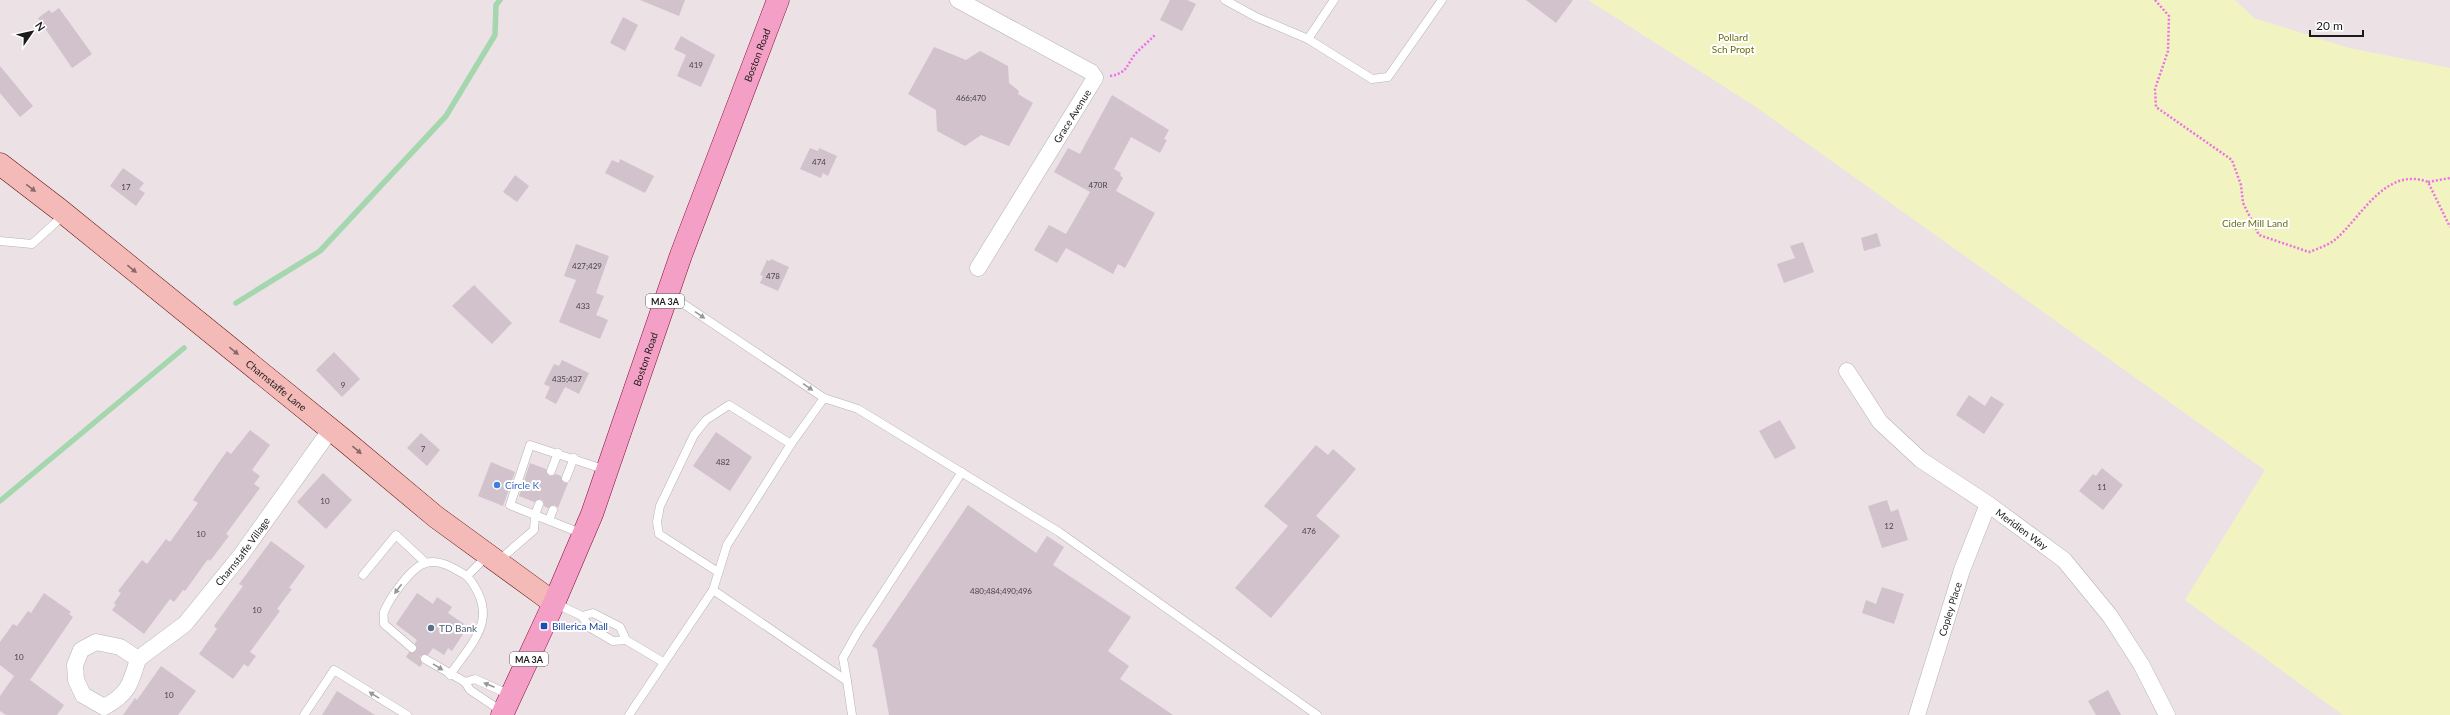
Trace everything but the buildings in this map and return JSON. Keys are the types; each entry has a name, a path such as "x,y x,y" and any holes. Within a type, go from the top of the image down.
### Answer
{"main road":[{"name":"Boston Road","path":"506,708 584,534 667,293 778,0"},
{"name":"Charnstaffe Lane","path":"0,164 65,214 331,429 436,517 554,603"}],"street":[{"name":"Grace Avenue","path":"958,0 1092,72 1095,78 978,268"},
{"name":"Meridien Way","path":"1846,371 1886,427 1921,460 1988,504 2064,560 2092,593 2141,664 2166,715"},
{"name":"Charnstaffe Village","path":"138,659 185,624 241,555 331,429"},
{"name":"Copley Place","path":"1917,715 1962,570 1988,504"},
{"path":"96,642 120,647 138,659 132,680 119,700 103,711 83,695 76,680 75,665 81,650 96,642"}],"lane":[{"path":"1225,0 1256,17 1308,39 1372,79 1388,77 1442,0"},
{"path":"1308,39 1334,0"},
{"path":"0,241 32,244 65,214"},
{"path":"667,293 824,398 858,409 1059,532 1317,715"},
{"path":"629,715 663,662 713,590 727,545 791,444 824,398"},
{"path":"718,572 659,534 657,522 660,506 694,435 706,420 729,405 791,444"},
{"path":"584,534 510,504 530,445 574,458 607,470"},
{"path":"551,471 558,453"},
{"path":"566,478 574,458"},
{"path":"852,715 843,658 857,633 962,472"},
{"path":"467,576 534,530 535,515 539,504"},
{"path":"549,520 553,510"},
{"path":"363,575 396,535 426,562"},
{"path":"412,648 384,624 384,613 413,571 426,562 446,563 467,576 481,596 482,615 479,635 450,675"},
{"path":"713,590 847,681"},
{"path":"554,603 582,616 589,627 613,641 626,640"},
{"path":"582,616 593,613 620,627 626,640 663,662"},
{"path":"425,659 450,675 465,682 470,690 506,708"},
{"path":"304,715 334,670 407,715"},
{"path":"465,682 475,679 506,708"}],"path":[{"path":"2156,0 2169,16 2168,51 2155,89 2156,106 2232,160 2241,185 2243,203 2249,220 2259,235 2309,252 2336,240 2370,200 2387,187 2404,179 2418,178 2428,182 2450,178"},
{"path":"1095,78 1120,74 1156,34"},
{"path":"2428,182 2450,227"}],"green space":[{"name":"Cider Mill Land","path":"1588,0 2235,0 2254,18 2349,48 2450,68 2450,715 2343,715 2185,600 2265,470 1753,105"}],"waterway":[{"path":"236,303 320,251 446,116 495,35 496,5 500,0"},
{"path":"0,501 184,348"}],"place":[{"name":"Circle K","path":"497,485"},
{"name":"Billerica Mall","path":"544,626"},
{"name":"TD Bank","path":"431,628"}],"park label":[{"name":"Pollard Sch Propt","path":"1733,42"}]}
